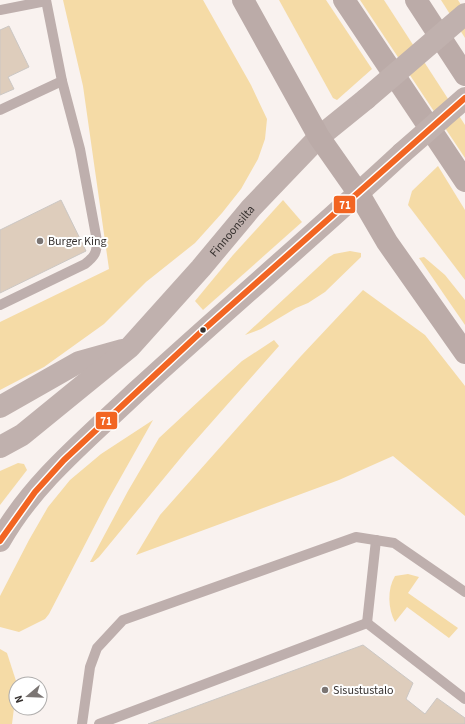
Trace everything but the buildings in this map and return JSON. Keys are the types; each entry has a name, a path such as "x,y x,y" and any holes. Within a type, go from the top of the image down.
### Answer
{"highway":[{"path":"243,0 319,137 358,194 387,242 465,354"},
{"path":"344,0 465,181"},
{"path":"416,0 465,75"}],"main road":[{"name":"Finnoonsilta","path":"0,447 22,435 130,347 201,268 251,208 319,137 366,99 465,14"},
{"path":"0,542 35,492 64,460 201,332 465,98"},
{"path":"0,407 79,362 130,347"}],"lane":[{"path":"0,10 46,0 62,81 80,149 97,242 97,251 93,258 85,264 0,305"},
{"path":"0,110 62,81"},
{"path":"82,724 90,667 97,648 123,620 356,537 394,543 465,592"},
{"path":"367,623 376,540"},
{"path":"367,623 465,699"},
{"path":"99,724 367,623"}],"shaded area":[{"path":"63,0 203,0 251,85 267,119 265,139 258,159 241,189 195,243 146,282 104,324 44,367 0,390 0,322 109,269 83,86"},
{"path":"279,0 326,0 372,69 337,100 333,98"},
{"path":"360,0 384,0 465,125 465,158"},
{"path":"441,0 458,0 465,11 465,38"},
{"path":"438,166 465,210 465,280 408,205 412,191"},
{"path":"283,200 302,222 203,310 195,301 233,255"},
{"path":"350,251 361,253 361,257 325,292 261,329 245,335 329,257 334,254"},
{"path":"424,257 445,275 465,300 465,325 419,258"},
{"path":"363,290 425,335 465,386 465,516 393,456 339,480 136,555 160,515 301,356"},
{"path":"274,340 279,346 188,449 99,557 93,562 90,562 128,491 159,438 242,361"},
{"path":"153,420 108,500 49,614 45,619 19,632 0,627 0,596 48,507 70,480 101,454"},
{"path":"18,463 24,464 27,470 0,505 0,471"},
{"path":"408,574 419,577 408,593 458,628 449,638 407,607 395,622 389,599 392,581 395,576"},
{"path":"0,649 7,653 14,676 8,676 8,716 13,716 12,724 0,724"}],"transit line":[{"name":"71","path":"0,541 35,492 64,460 201,332 465,98"}],"place":[{"name":"Burger King","path":"40,241"},
{"name":"Sisustustalo","path":"325,690"}]}
